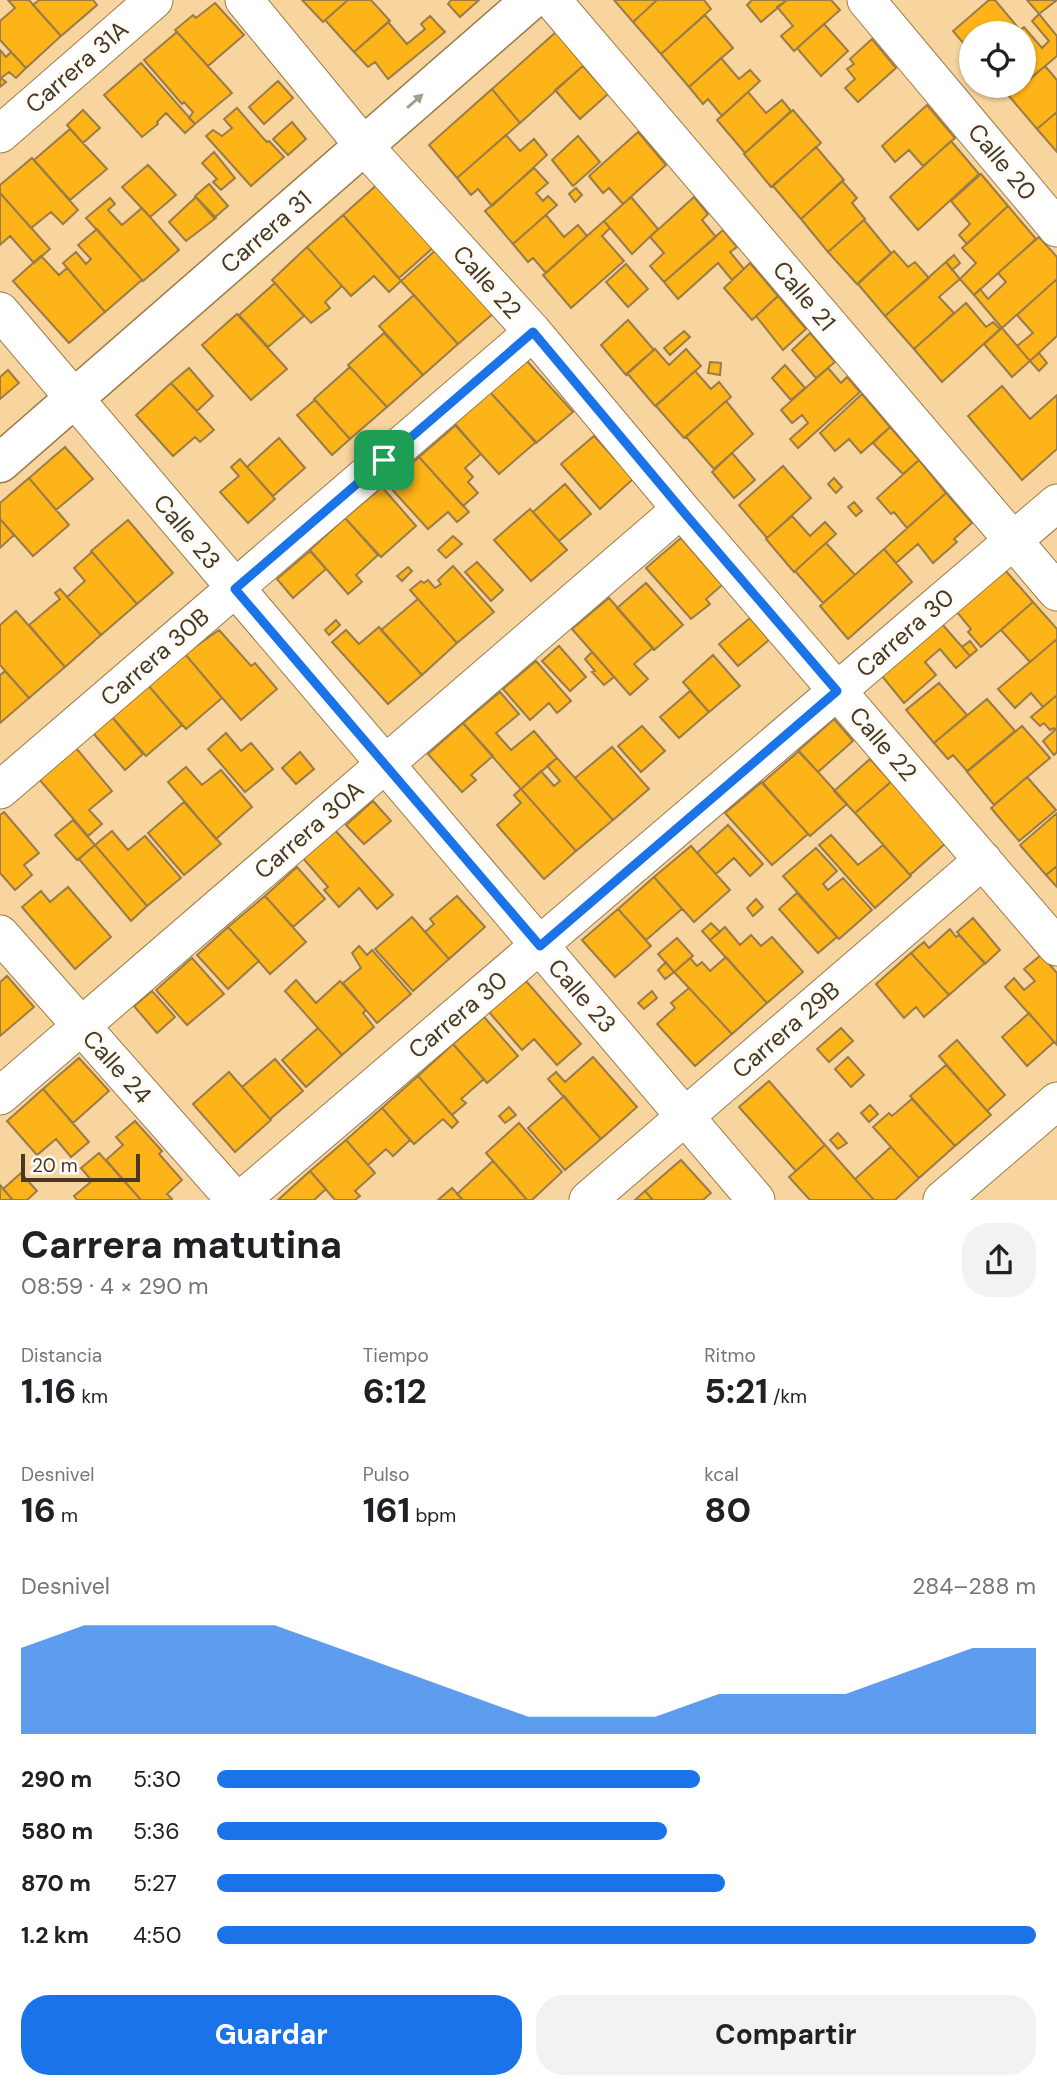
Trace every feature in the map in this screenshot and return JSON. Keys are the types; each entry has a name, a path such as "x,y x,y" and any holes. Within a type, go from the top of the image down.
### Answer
{"street":[{"name":"Carrera 31A","path":"0,134 154,0"},
{"name":"Calle 22","path":"244,0 364,146 533,332 681,509 1057,947"},
{"name":"Carrera 31","path":"0,463 531,0"},
{"name":"Calle 21","path":"552,0 1057,592"},
{"name":"Calle 20","path":"866,0 1057,228"},
{"name":"Calle 23","path":"0,311 757,1200"},
{"name":"Carrera 30B","path":"0,790 533,332"},
{"name":"Carrera 30","path":"241,1200 1057,503"},
{"name":"Carrera 30A","path":"0,1096 681,509"},
{"name":"Carrera 29B","path":"588,1200 983,860"},
{"name":"Calle 24","path":"0,934 235,1200"},
{"path":"942,1200 1057,1101"}],"building":[{"path":"8,0 29,0 61,36 26,68 0,40 0,21 15,8"},
{"path":"39,0 93,0 97,5 61,36 33,5"},
{"path":"302,0 348,0 323,22"},
{"path":"348,0 371,0 390,21 354,52 325,20"},
{"path":"451,0 479,0 460,17 448,4"},
{"path":"614,0 657,0 633,22"},
{"path":"657,0 704,0 711,9 661,54 633,22"},
{"path":"752,0 787,0 761,22 747,5"},
{"path":"787,0 831,0 840,10 794,51 781,36 793,26 777,7"},
{"path":"989,0 995,0 1012,21 965,21"},
{"path":"1027,0 1057,0 1039,14"},
{"path":"215,3 244,35 208,66 175,30 193,15 196,18"},
{"path":"1039,14 1057,36 1057,56 1036,74 1036,41 1042,48 1049,41 1036,26 1036,21 1032,21"},
{"path":"705,15 733,48 689,87 661,54"},
{"path":"430,16 445,32 388,79 375,62 368,67 354,52 388,22 407,44 425,29 421,24"},
{"path":"824,24 848,51 821,76 797,48"},
{"path":"959,26 959,38 953,31"},
{"path":"177,32 232,93 195,124 189,118 193,112 184,102 182,104 144,60"},
{"path":"556,32 584,65 520,123 492,89"},
{"path":"872,39 896,68 858,102 845,88 855,79 847,69 854,64 850,59"},
{"path":"0,50 6,57 11,52 26,68 16,78 9,72 1,78 6,82 0,87"},
{"path":"721,58 739,79 750,70 760,81 722,116 708,99 703,104 689,87"},
{"path":"141,63 195,124 185,133 166,113 158,124 142,137 104,95"},
{"path":"583,66 608,94 580,119 555,90"},
{"path":"1045,66 1057,80 1057,112 1037,129 1011,98 1036,98 1036,74"},
{"path":"278,81 293,98 264,124 249,107"},
{"path":"492,89 520,123 457,178 429,145"},
{"path":"748,92 766,113 782,100 791,111 745,153 717,120"},
{"path":"927,105 955,138 923,166 909,150 895,162 882,146"},
{"path":"237,108 284,157 251,186 206,136 213,130 222,136 232,128 224,119"},
{"path":"83,110 100,128 83,143 67,125"},
{"path":"793,110 821,143 771,187 744,154"},
{"path":"1057,112 1057,152 1037,129"},
{"path":"292,122 306,139 288,155 273,139"},
{"path":"70,129 107,169 70,200 34,160"},
{"path":"638,132 666,165 623,204 609,188 603,193 589,176"},
{"path":"506,135 520,151 534,139 547,155 492,206 478,189 471,195 457,178"},
{"path":"578,136 600,162 573,186 552,160"},
{"path":"951,141 979,174 918,230 890,197"},
{"path":"816,147 844,180 801,219 773,186"},
{"path":"214,152 235,178 221,190 213,182 217,179 202,163"},
{"path":"32,158 78,210 63,224 51,212 31,228 0,193 0,185"},
{"path":"148,165 176,195 150,217 122,187"},
{"path":"534,168 548,183 536,193 543,201 548,196 557,205 513,244 485,211"},
{"path":"981,174 1008,206 967,244 959,235 970,224 951,201"},
{"path":"842,181 857,198 852,203 865,219 828,252 801,219"},
{"path":"379,183 435,246 399,278 343,215"},
{"path":"209,184 228,206 214,218 195,196"},
{"path":"576,188 582,195 575,202 569,194"},
{"path":"0,193 50,249 34,263 10,236 0,245"},
{"path":"196,197 216,218 186,241 169,222"},
{"path":"631,197 658,229 632,254 604,221"},
{"path":"694,197 708,214 702,220 716,237 664,282 650,266 664,253 650,237"},
{"path":"110,198 115,204 108,210 122,225 142,208 179,250 143,281 86,218"},
{"path":"1008,206 1036,239 974,295 960,279 976,263 962,248"},
{"path":"343,215 401,281 389,292 374,276 351,296 307,247"},
{"path":"546,215 564,237 578,225 587,236 546,273 533,258 528,262 513,244"},
{"path":"864,220 891,253 857,284 828,252"},
{"path":"604,221 610,228 602,236 624,261 571,308 543,275"},
{"path":"97,229 142,280 105,312 63,263 76,252 86,264 91,259 78,245"},
{"path":"723,230 737,247 730,252 744,269 732,280 718,263 678,299 664,282"},
{"path":"1039,237 1057,257 1057,279 1002,328 974,295 980,289 988,299 1006,282 998,273"},
{"path":"307,247 342,286 325,302 330,308 311,323 272,280"},
{"path":"437,249 495,312 458,344 401,281"},
{"path":"894,251 908,267 915,262 929,278 885,316 858,284"},
{"path":"954,255 960,263 952,270 946,262"},
{"path":"41,256 59,275 67,268 105,312 69,343 13,281"},
{"path":"946,262 960,279 939,297 954,313 914,349 885,316"},
{"path":"750,263 778,296 752,320 724,288"},
{"path":"626,264 648,289 628,307 606,282"},
{"path":"1057,279 1057,336 1030,361 1017,346 1033,333 1017,315"},
{"path":"275,283 304,316 268,347 239,315"},
{"path":"414,295 458,344 423,375 379,326"},
{"path":"778,296 806,329 783,350 756,316"},
{"path":"966,303 986,327 993,322 1000,329 942,382 914,349"},
{"path":"237,314 287,369 251,400 202,345"},
{"path":"628,320 654,350 626,375 601,345"},
{"path":"1002,328 1030,361 1012,377 984,344"},
{"path":"684,331 690,337 670,355 664,348"},
{"path":"384,333 423,375 387,407 348,365"},
{"path":"810,333 835,362 816,378 792,350"},
{"path":"655,349 669,365 686,349 701,366 655,406 627,373"},
{"path":"1039,353 1047,363 1039,371 1030,361"},
{"path":"526,360 573,412 536,443 490,392"},
{"path":"710,362 721,363 720,375 708,373"},
{"path":"785,365 805,388 791,400 772,378"},
{"path":"350,367 387,407 350,439 314,399"},
{"path":"189,368 213,396 197,411 171,383"},
{"path":"828,368 841,383 847,377 860,392 798,448 790,439 808,423 802,415 792,423 781,410"},
{"path":"8,370 19,383 0,399 0,377"},
{"path":"695,371 711,389 719,382 731,397 684,438 656,406"},
{"path":"171,383 214,430 200,442 195,437 173,456 136,415"},
{"path":"1002,386 1030,419 1057,395 1057,449 1022,480 968,416"},
{"path":"490,392 536,442 499,474 454,424"},
{"path":"862,394 890,427 861,453 849,439 835,451 820,433"},
{"path":"315,400 350,439 332,455 297,415"},
{"path":"726,401 753,434 714,469 686,437"},
{"path":"456,425 481,454 465,468 473,477 468,482 478,493 463,506 419,457"},
{"path":"890,427 919,460 903,474 873,443"},
{"path":"594,436 633,479 600,509 561,464"},
{"path":"279,438 305,468 273,496 247,467"},
{"path":"65,447 93,479 56,510 29,478"},
{"path":"732,453 755,480 734,498 712,472"},
{"path":"419,457 469,512 457,522 448,512 428,529 388,485"},
{"path":"240,459 275,499 248,523 220,492 239,476 231,467"},
{"path":"919,460 946,493 907,528 894,512 891,514 877,498"},
{"path":"783,466 811,498 767,538 739,505"},
{"path":"29,478 69,525 33,556 0,519 0,503"},
{"path":"834,478 842,487 836,493 828,484"},
{"path":"565,484 591,514 559,541 533,512"},
{"path":"382,487 416,526 381,557 345,518"},
{"path":"946,493 972,523 954,539 957,542 933,563 918,544 896,563 884,549"},
{"path":"854,502 862,511 856,516 848,507"},
{"path":"530,509 567,550 531,581 494,540"},
{"path":"792,516 810,536 825,522 836,534 794,572 766,539"},
{"path":"345,518 378,555 356,575 362,582 348,594 310,550"},
{"path":"0,519 14,535 0,548"},
{"path":"128,520 173,573 137,604 91,551"},
{"path":"453,536 462,544 446,558 438,550"},
{"path":"681,538 722,585 706,599 710,604 691,619 646,568"},
{"path":"826,543 855,575 823,603 795,571"},
{"path":"884,549 912,582 848,639 820,606"},
{"path":"310,551 326,569 293,598 277,579"},
{"path":"92,552 137,604 101,635 67,597 85,581 74,568"},
{"path":"477,562 503,590 491,601 465,572"},
{"path":"453,566 494,612 457,643 410,590 421,581 424,583 428,580 435,588 441,584 438,580"},
{"path":"408,567 412,571 402,581 397,576"},
{"path":"1005,570 1033,602 981,647 968,632 971,629 956,611"},
{"path":"646,583 683,625 654,650 617,608"},
{"path":"60,589 101,635 65,667 29,625 60,599 55,593"},
{"path":"609,598 653,648 634,664 648,679 630,695 572,629"},
{"path":"418,599 457,643 422,675 381,630"},
{"path":"1033,602 1057,629 1057,639 1030,662 1001,630"},
{"path":"16,611 65,667 29,698 0,665 0,625"},
{"path":"750,618 769,640 738,666 719,644"},
{"path":"336,620 340,625 329,635 325,630"},
{"path":"942,624 970,656 956,668 940,649 925,662 936,675 904,703 881,675"},
{"path":"379,627 422,675 388,704 332,642 346,630 359,644"},
{"path":"219,630 251,666 255,663 277,689 241,720 185,654"},
{"path":"1057,639 1057,695 1043,707 1031,693 1015,708 998,689"},
{"path":"970,641 977,650 970,656 962,647"},
{"path":"559,646 586,677 570,691 542,661"},
{"path":"592,652 614,677 604,685 585,659"},
{"path":"185,654 222,698 186,729 148,685"},
{"path":"713,655 740,686 709,712 683,682"},
{"path":"536,661 571,701 557,713 549,703 530,720 503,689"},
{"path":"5,671 29,698 0,723 0,675"},
{"path":"939,683 967,715 934,743 906,710"},
{"path":"148,685 182,725 146,756 112,717"},
{"path":"690,691 709,712 679,738 660,717"},
{"path":"500,692 519,714 496,733 511,750 534,731 557,758 521,789 463,723"},
{"path":"1057,695 1057,752 1054,755 1043,741 1056,729 1050,730 1044,723 1040,726 1031,717"},
{"path":"987,699 1015,731 967,771 953,755 948,759 934,743"},
{"path":"112,717 143,754 125,770 93,733"},
{"path":"834,719 853,741 818,772 798,751"},
{"path":"463,723 493,756 471,775 476,780 462,792 428,754"},
{"path":"642,726 665,751 641,772 618,746"},
{"path":"1022,726 1050,758 994,805 967,772"},
{"path":"226,733 241,751 251,743 273,769 245,792 208,749"},
{"path":"612,747 649,789 613,820 575,778"},
{"path":"76,748 112,791 89,810 102,824 88,836 39,779"},
{"path":"799,751 847,804 810,836 762,783"},
{"path":"300,752 314,769 296,784 282,768"},
{"path":"557,758 613,820 576,851 521,789 541,771 554,786 560,781 547,766"},
{"path":"870,759 891,782 855,813 834,791"},
{"path":"186,767 202,785 221,770 252,807 216,839 168,782"},
{"path":"1027,777 1056,810 1019,841 991,808"},
{"path":"893,780 946,843 910,875 855,813"},
{"path":"762,782 808,834 772,865 725,813"},
{"path":"521,789 576,851 544,879 497,825 521,803 514,795"},
{"path":"373,801 391,821 364,844 346,825"},
{"path":"184,802 221,844 184,875 148,833"},
{"path":"4,812 39,853 24,865 32,875 15,890 0,873 0,815"},
{"path":"1057,813 1057,866 1046,875 1020,845"},
{"path":"73,820 95,845 77,860 55,835"},
{"path":"728,825 763,864 750,876 734,858 716,874 697,853"},
{"path":"334,829 393,895 377,909 359,888 339,907 324,890 328,887 302,857"},
{"path":"112,831 128,850 145,836 181,878 147,906 95,845"},
{"path":"831,835 858,865 883,845 911,876 875,908 819,845"},
{"path":"95,845 147,906 131,921 79,859"},
{"path":"691,846 730,890 694,922 654,877"},
{"path":"816,848 837,871 823,884 828,890 843,878 872,910 839,939 783,876"},
{"path":"1057,866 1057,887 1046,875"},
{"path":"297,867 325,899 293,927 265,896"},
{"path":"654,877 682,909 646,940 618,909"},
{"path":"68,887 111,937 75,969 22,907 41,891 50,902"},
{"path":"797,893 837,937 818,953 779,909"},
{"path":"265,896 306,942 270,974 228,927"},
{"path":"457,896 485,927 449,959 425,932 434,924 430,919"},
{"path":"756,899 763,907 753,916 747,908"},
{"path":"618,909 651,946 615,977 582,940"},
{"path":"412,917 449,959 413,991 375,949"},
{"path":"973,918 1000,950 985,964 957,932"},
{"path":"711,923 720,932 710,940 702,931"},
{"path":"228,927 259,961 228,989 197,955"},
{"path":"725,927 740,945 751,935 761,946 772,937 803,972 767,1003 710,940"},
{"path":"950,929 985,963 949,995 911,953 924,942 929,948"},
{"path":"677,938 693,956 674,972 658,954"},
{"path":"359,946 367,955 372,950 411,994 377,1023 343,983 361,968 352,953"},
{"path":"911,953 949,995 924,1017 916,1007 904,1018 876,984"},
{"path":"1041,955 1057,973 1057,1045 1005,987 1014,978 1024,990 1035,981 1024,969"},
{"path":"726,957 767,1003 732,1034 674,972 690,958 697,966 702,962 710,971"},
{"path":"192,958 224,994 187,1025 156,990"},
{"path":"666,962 674,972 665,979 658,970"},
{"path":"7,976 34,1007 0,1036 0,982"},
{"path":"296,980 316,1003 340,981 366,1010 363,1013 374,1027 342,1055 285,991"},
{"path":"526,981 581,1044 557,1065 534,1039 522,1050 489,1012"},
{"path":"689,988 732,1034 695,1066 657,1024 675,1008 671,1003"},
{"path":"152,991 175,1017 157,1033 134,1006"},
{"path":"652,991 657,998 644,1009 638,1003"},
{"path":"1029,1013 1054,1042 1027,1066 1002,1037"},
{"path":"484,1017 518,1056 487,1083 453,1044"},
{"path":"318,1028 342,1055 306,1087 282,1060"},
{"path":"841,1028 853,1041 829,1062 817,1049"},
{"path":"957,1040 1005,1095 987,1111 939,1056"},
{"path":"453,1044 484,1079 461,1099 466,1103 452,1115 418,1076"},
{"path":"593,1057 637,1107 601,1139 548,1079 556,1072 565,1082"},
{"path":"848,1057 864,1075 851,1087 835,1069"},
{"path":"79,1058 109,1091 73,1123 43,1089"},
{"path":"275,1059 303,1091 270,1119 242,1087"},
{"path":"946,1065 991,1115 955,1146 910,1096"},
{"path":"229,1072 271,1120 235,1152 193,1104"},
{"path":"418,1076 458,1122 452,1128 443,1119 414,1144 382,1108"},
{"path":"769,1081 825,1145 796,1171 739,1107"},
{"path":"43,1089 89,1142 71,1157 56,1139 37,1155 7,1121"},
{"path":"564,1096 601,1139 565,1170 528,1128"},
{"path":"912,1099 955,1146 919,1178 873,1127 889,1113 892,1116"},
{"path":"870,1105 878,1114 869,1122 861,1113"},
{"path":"509,1107 516,1115 505,1123 499,1116"},
{"path":"382,1108 410,1140 393,1156 386,1149 368,1165 346,1140"},
{"path":"135,1121 162,1151 159,1154 182,1180 167,1194 171,1200 141,1200 106,1160 123,1145 116,1137"},
{"path":"519,1123 562,1172 532,1200 527,1200 486,1153"},
{"path":"838,1133 847,1143 838,1149 830,1140"},
{"path":"346,1140 375,1173 355,1191 360,1196 355,1200 335,1200 310,1171"},
{"path":"825,1145 874,1200 810,1200 789,1177"},
{"path":"891,1147 919,1178 895,1200 874,1200 855,1179"},
{"path":"99,1153 141,1200 77,1200 74,1196 92,1181 81,1168"},
{"path":"681,1160 711,1193 703,1200 653,1200 645,1191"},
{"path":"493,1161 527,1200 463,1200 457,1194"},
{"path":"310,1171 326,1189 314,1200 278,1200"},
{"path":"21,1173 37,1191 27,1200 13,1200 3,1189"},
{"path":"0,1185 12,1199 11,1200 0,1200"},
{"path":"452,1188 463,1200 438,1200"},
{"path":"645,1191 653,1200 635,1200"}],"route":[{"path":"533,332 837,691 540,946 235,589 384,460 533,332"}]}
